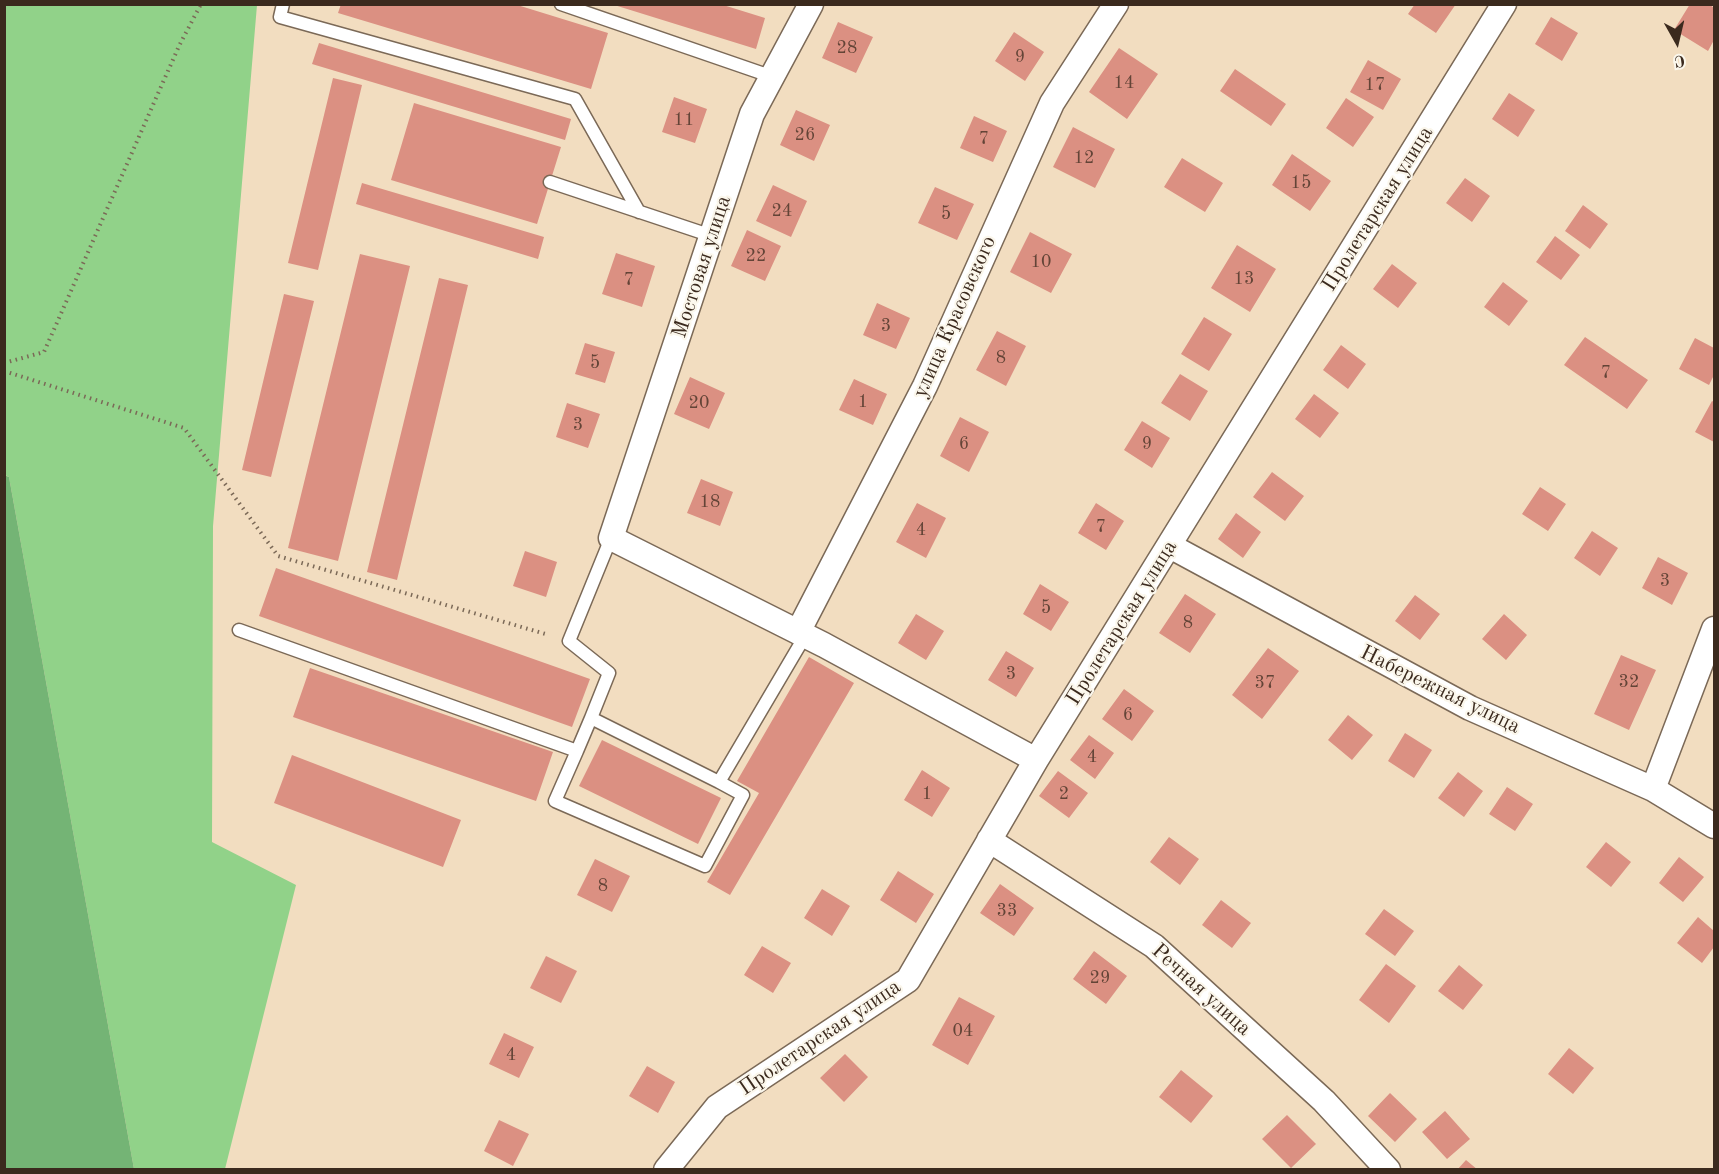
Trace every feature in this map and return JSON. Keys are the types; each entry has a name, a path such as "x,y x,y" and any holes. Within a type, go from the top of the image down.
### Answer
{"street":[{"name":"Мостовая улица","path":"611,538 752,114 811,4"},
{"name":"улица Красовского","path":"801,634 925,386 1052,103 1116,4"},
{"name":"Пролетарская улица","path":"670,1168 717,1107 908,980 1036,760 1504,4"},
{"path":"611,538 801,634 1036,760"},
{"name":"Набережная улица","path":"1170,546 1470,708 1653,789 1714,826"},
{"path":"1653,789 1714,629"},
{"name":"Речная улица","path":"989,840 1154,946 1324,1101 1388,1170"}],"lane":[{"path":"284,4 280,17 575,99 639,212"},
{"path":"561,4 773,76"},
{"path":"550,182 712,236"},
{"path":"591,718 743,795 705,866 555,801 609,673 569,641 611,538"},
{"path":"239,630 577,751"},
{"path":"719,782 801,634"}],"path":[{"path":"4,363 44,352 179,46 201,4"},
{"path":"4,371 184,428 278,556 569,641"}],"green space":[{"path":"4,5 257,5 213,526 212,842 296,885 225,1169 134,1169 9,477 5,475"},
{"path":"4,475 9,477 134,1169 5,1169"}],"building":[{"path":"341,4 514,4 608,33 591,89 338,13"},
{"path":"611,4 720,4 765,18 756,49"},
{"path":"1415,4 1456,4 1436,33 1408,14"},
{"path":"1690,4 1709,4 1714,8 1714,40 1708,51 1674,30"},
{"path":"1551,17 1578,33 1562,61 1535,44"},
{"path":"838,22 873,37 856,73 822,58"},
{"path":"1014,32 1044,52 1025,81 995,61"},
{"path":"319,43 571,119 565,140 312,64"},
{"path":"1119,48 1158,74 1127,119 1089,92"},
{"path":"1368,60 1401,79 1383,110 1350,92"},
{"path":"1235,69 1286,104 1271,126 1220,91"},
{"path":"333,78 362,85 318,270 288,263"},
{"path":"1509,93 1535,110 1518,137 1492,119"},
{"path":"674,97 707,109 695,143 662,132"},
{"path":"1346,98 1374,117 1353,147 1326,128"},
{"path":"414,103 561,147 537,224 391,180"},
{"path":"796,110 830,125 814,161 780,145"},
{"path":"974,116 1007,131 993,162 960,148"},
{"path":"1073,127 1115,149 1095,188 1053,167"},
{"path":"1292,154 1331,181 1310,211 1272,185"},
{"path":"1182,158 1223,183 1205,212 1164,187"},
{"path":"1465,178 1490,196 1472,222 1446,203"},
{"path":"362,183 544,237 538,259 356,204"},
{"path":"773,185 807,201 791,237 756,221"},
{"path":"935,187 974,204 957,240 918,223"},
{"path":"1583,205 1608,224 1590,249 1565,231"},
{"path":"747,230 781,246 765,281 731,266"},
{"path":"1030,232 1072,254 1051,293 1010,272"},
{"path":"1555,236 1580,255 1561,280 1536,262"},
{"path":"1237,245 1276,269 1250,312 1211,288"},
{"path":"616,253 655,266 642,307 602,294"},
{"path":"360,254 410,266 338,561 288,548"},
{"path":"1392,264 1417,283 1398,308 1373,289"},
{"path":"439,278 468,285 397,580 367,572"},
{"path":"1503,282 1528,301 1509,326 1484,307"},
{"path":"284,294 314,301 271,477 242,470"},
{"path":"877,303 910,318 896,349 863,335"},
{"path":"1204,317 1232,334 1209,371 1181,354"},
{"path":"997,331 1026,346 1006,386 976,370"},
{"path":"1585,337 1648,380 1627,409 1564,365"},
{"path":"1695,338 1714,348 1714,375 1709,385 1679,369"},
{"path":"585,343 615,352 605,383 575,374"},
{"path":"1341,345 1366,364 1348,389 1323,370"},
{"path":"1180,374 1208,391 1190,421 1161,403"},
{"path":"690,377 725,393 709,429 674,414"},
{"path":"854,379 887,394 873,425 839,410"},
{"path":"1314,394 1339,413 1320,438 1295,419"},
{"path":"1712,401 1714,402 1714,442 1695,432"},
{"path":"567,403 600,414 588,448 556,437"},
{"path":"960,417 989,432 969,472 940,456"},
{"path":"1142,421 1170,438 1152,468 1124,450"},
{"path":"1272,472 1304,496 1285,521 1253,497"},
{"path":"701,479 733,492 720,526 687,513"},
{"path":"1540,487 1566,504 1548,531 1522,514"},
{"path":"917,503 946,518 926,558 896,542"},
{"path":"1096,503 1124,521 1106,550 1078,533"},
{"path":"1236,513 1261,532 1243,558 1218,539"},
{"path":"1592,531 1618,548 1600,576 1574,558"},
{"path":"525,551 557,562 546,597 513,586"},
{"path":"1658,557 1688,573 1672,605 1642,588"},
{"path":"276,568 590,679 572,727 259,616"},
{"path":"1040,584 1069,602 1051,631 1023,614"},
{"path":"1185,594 1216,614 1190,653 1159,633"},
{"path":"1415,595 1440,614 1420,640 1395,621"},
{"path":"916,614 944,631 926,660 898,643"},
{"path":"1504,614 1527,635 1506,660 1482,639"},
{"path":"1268,648 1299,671 1262,719 1232,695"},
{"path":"1006,651 1034,668 1016,697 988,680"},
{"path":"1621,655 1656,670 1629,730 1594,714"},
{"path":"809,657 854,683 730,895 707,882 759,793 737,781"},
{"path":"310,668 553,752 536,801 293,717"},
{"path":"1124,689 1154,711 1132,741 1102,719"},
{"path":"1348,715 1373,735 1352,760 1328,740"},
{"path":"1405,733 1432,750 1414,778 1388,761"},
{"path":"1089,735 1114,753 1095,779 1070,760"},
{"path":"602,740 721,798 698,844 579,786"},
{"path":"292,755 461,820 443,867 274,803"},
{"path":"922,770 950,788 932,817 904,800"},
{"path":"1058,771 1088,793 1069,818 1039,796"},
{"path":"1458,772 1483,791 1464,817 1438,798"},
{"path":"1507,787 1533,804 1515,831 1489,814"},
{"path":"1169,837 1199,859 1180,885 1150,862"},
{"path":"1606,842 1631,862 1611,887 1586,867"},
{"path":"1679,857 1704,877 1683,902 1659,883"},
{"path":"595,859 630,876 612,912 577,895"},
{"path":"898,871 934,894 916,923 880,900"},
{"path":"1000,884 1034,908 1014,936 980,913"},
{"path":"822,889 850,906 832,936 804,918"},
{"path":"1221,900 1251,923 1232,948 1202,925"},
{"path":"1384,909 1414,931 1395,956 1365,934"},
{"path":"1698,917 1714,931 1714,947 1702,963 1677,943"},
{"path":"762,946 791,963 773,993 744,975"},
{"path":"1094,951 1127,976 1106,1004 1073,979"},
{"path":"546,956 577,971 561,1003 530,988"},
{"path":"1386,964 1416,986 1389,1023 1359,1000"},
{"path":"1459,965 1483,985 1463,1010 1438,991"},
{"path":"959,997 995,1016 968,1065 932,1045"},
{"path":"504,1033 534,1047 519,1078 489,1064"},
{"path":"1569,1048 1594,1068 1573,1094 1548,1074"},
{"path":"845,1054 868,1077 844,1102 820,1078"},
{"path":"647,1066 675,1082 658,1113 629,1096"},
{"path":"1181,1070 1213,1096 1191,1123 1159,1097"},
{"path":"1390,1093 1417,1119 1395,1142 1368,1116"},
{"path":"1445,1111 1470,1139 1447,1159 1422,1132"},
{"path":"1287,1115 1316,1144 1291,1168 1262,1139"},
{"path":"499,1120 529,1134 513,1166 484,1151"},
{"path":"1466,1160 1478,1170 1457,1170"}]}
